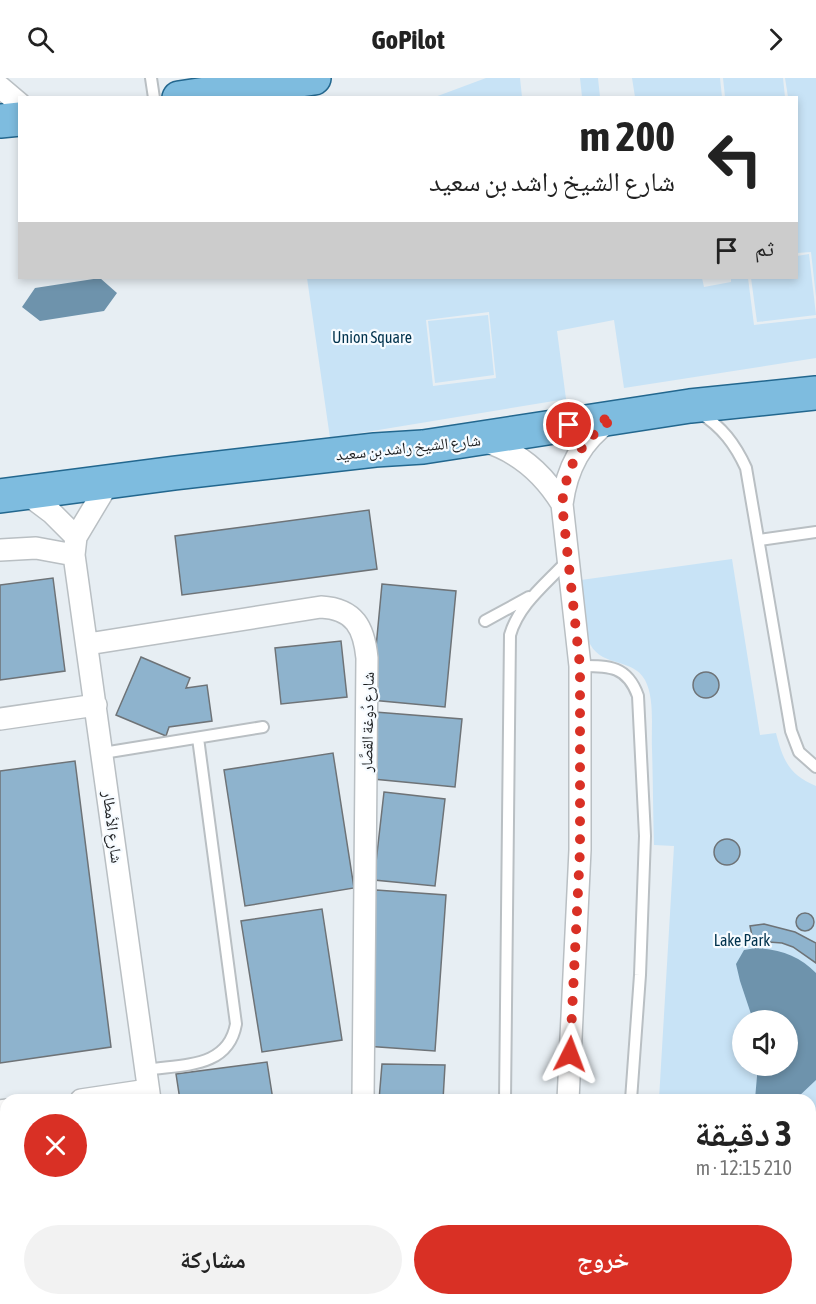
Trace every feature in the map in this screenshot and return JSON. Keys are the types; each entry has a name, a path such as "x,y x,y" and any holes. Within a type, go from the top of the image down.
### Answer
{"main road":[{"path":"190,96 269,82 314,78"},
{"path":"0,121 18,119"},
{"name":"شارع الشيخ راشد بن سعيد","path":"12,494 175,472 479,440 690,406 816,393"}],"street":[{"path":"0,87 18,102"},
{"path":"568,1094 580,850 580,666 570,559 562,504 565,483 572,464 583,446 597,430 614,418"},
{"path":"479,440 496,445 528,463 553,489 562,504"},
{"path":"75,546 109,482"},
{"path":"12,494 52,513 75,546"},
{"path":"0,550 75,546"},
{"name":"شارع الأمطار","path":"75,546 148,1086"},
{"name":"شارع دُوغة القصَّار","path":"88,644 321,607 346,613 358,624 368,658 363,1094"},
{"path":"0,719 96,705"},
{"path":"110,1094 148,1086"}],"lane":[{"path":"151,78 154,96"},
{"path":"690,406 710,419 724,432 738,451 746,468 791,730 799,752 816,767"},
{"path":"759,540 816,532"},
{"path":"505,1094 509,646 514,622 537,592 570,559"},
{"path":"485,621 537,592"},
{"path":"580,666 614,668 630,679 638,696 645,836 640,975 631,1094"},
{"path":"103,753 263,727"},
{"path":"148,1086 220,1054 234,1035 236,1023 198,738"}],"green space":[{"path":"486,78 520,78 522,96 438,96"},
{"path":"580,78 598,78 600,96 582,96"},
{"path":"632,78 720,78 722,96 635,96"},
{"path":"723,78 783,78 785,96 725,96"},
{"path":"785,78 816,78 816,297 811,252 798,253 798,96 788,96"},
{"path":"809,254 816,315 757,322 751,279 798,279 798,256"},
{"name":"Union Square","path":"307,279 702,279 704,287 731,282 731,279 748,279 754,325 816,318 816,358 624,388 614,320 557,331 566,399 330,438","holes":["489,312 496,378 433,386 426,320"]},
{"path":"488,315 494,375 435,383 428,321"},
{"name":"Lake Park","path":"732,559 760,735 776,733 781,751 793,772 816,786 816,1094 659,1094 674,846 654,845 652,714 645,680 632,668 599,655 588,639 581,580"}],"shaded area":[{"path":"101,279 117,293 104,311 40,321 22,307 35,288"},
{"path":"756,948 789,954 816,973 816,1080 801,1094 755,1094 757,1076 798,1076 798,1010 750,1010 736,964 744,950"}],"building":[{"path":"369,510 377,569 182,595 175,536"},
{"path":"53,578 65,671 0,680 0,585"},
{"path":"382,584 456,591 445,707 371,700"},
{"path":"341,641 347,697 281,704 275,648"},
{"path":"141,657 190,678 186,688 207,685 212,721 169,727 166,736 116,715"},
{"path":"706,672 715,676 719,685 715,694 706,698 697,694 693,685 697,676"},
{"path":"375,712 462,719 455,787 373,779"},
{"path":"333,753 354,888 245,906 224,770"},
{"path":"75,761 111,1047 0,1063 0,771"},
{"path":"384,792 445,799 435,886 374,880"},
{"path":"727,839 736,843 740,852 736,861 727,865 718,861 714,852 718,843"},
{"path":"376,890 446,895 435,1051 365,1046"},
{"path":"322,909 342,1040 262,1052 241,921"},
{"path":"801,913 809,913 814,918 812,929 801,931 796,926 796,918"},
{"path":"764,924 795,932 816,943 816,963 793,947 782,943 753,941 750,926"},
{"path":"267,1062 272,1094 179,1094 176,1074"},
{"path":"382,1064 445,1065 443,1094 380,1094"}],"route":[{"path":"569,425 614,418 597,430 583,446 572,464 565,483 562,504 570,559 580,666 580,850 570,1054"}]}
